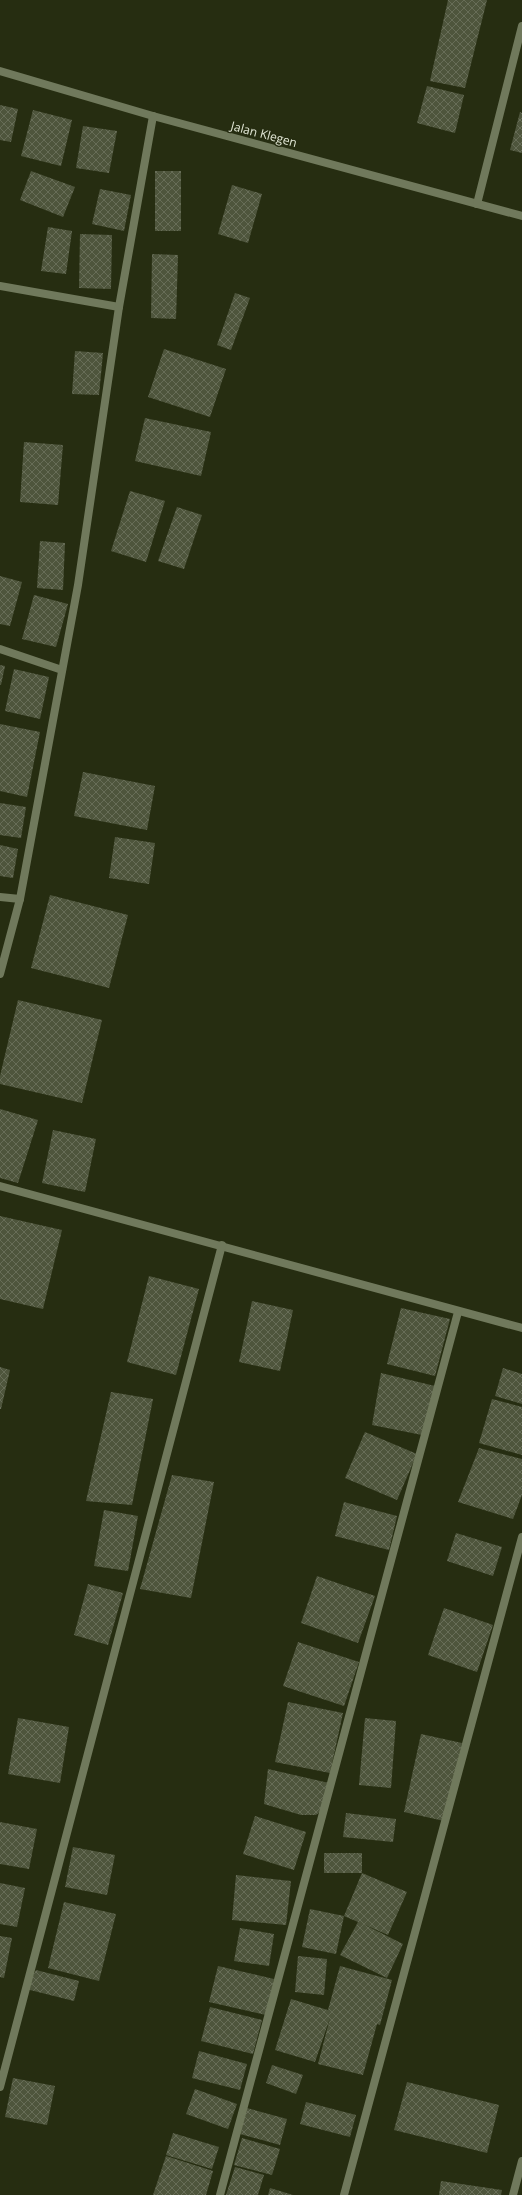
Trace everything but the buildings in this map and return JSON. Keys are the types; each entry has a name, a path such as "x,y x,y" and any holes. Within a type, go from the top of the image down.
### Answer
{"street":[{"path":"477,204 522,26"},
{"name":"Jalan Klegen","path":"0,71 153,116 522,216"},
{"path":"0,974 20,899 78,586 119,307 153,116"},
{"path":"0,286 119,307"},
{"path":"0,649 62,670"},
{"path":"0,897 20,899"},
{"path":"0,1186 222,1245 458,1312 522,1328"},
{"path":"0,2087 222,1245"},
{"path":"220,2195 458,1312"},
{"path":"344,2195 522,1537"},
{"path":"513,2195 522,2161"}]}
